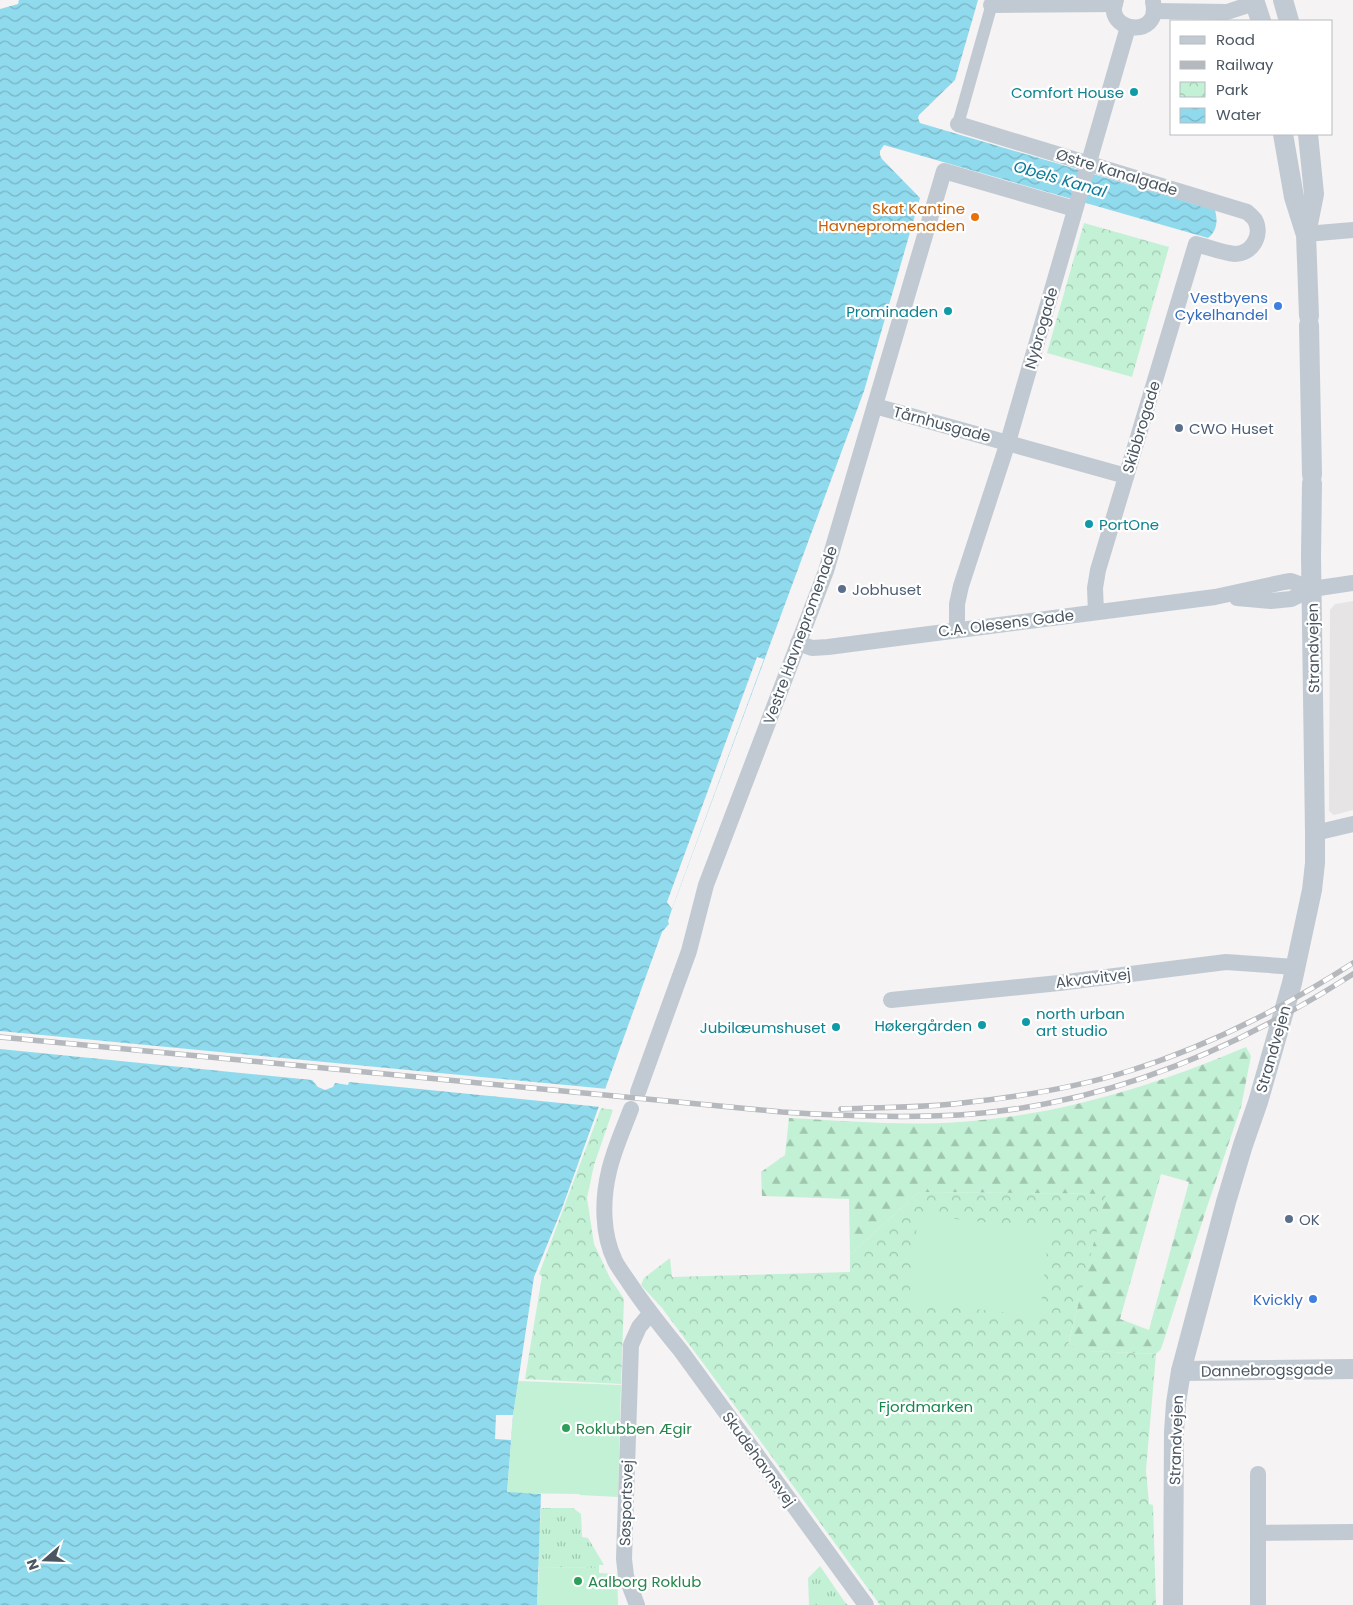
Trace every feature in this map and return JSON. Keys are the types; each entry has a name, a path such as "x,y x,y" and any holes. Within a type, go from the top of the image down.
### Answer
{"street":[{"path":"1283,0 1290,20"},
{"path":"958,124 992,3 1115,2 1116,17 1121,24 1133,28 1143,26 1152,17 1153,6 1227,12 1258,6"},
{"name":"Nybrogade","path":"957,629 961,586 1008,442 1128,27"},
{"name":"Østre Kanalgade","path":"958,124 1247,212 1254,219 1258,229 1257,238 1252,247 1243,253 1234,254 1196,244"},
{"name":"Strandvejen","path":"1283,135 1294,197 1306,234"},
{"name":"Strandvejen","path":"1173,1605 1174,1432 1181,1371 1226,1202 1258,1102 1296,967 1312,890 1315,863 1312,479 1306,234 1314,194 1308,135"},
{"name":"Vestre Havnepromenade","path":"638,1092 689,951 706,885 826,571 944,171 1076,206"},
{"path":"1306,234 1353,230"},
{"name":"Skibbrogade","path":"1096,612 1095,588 1098,570 1196,244"},
{"name":"Tårnhusgade","path":"875,406 1126,476"},
{"name":"C.A. Olesens Gade","path":"798,643 812,648 828,647 1215,597 1291,581 1312,589"},
{"path":"1312,589 1353,583"},
{"path":"1315,833 1353,824"},
{"name":"Akvavitvej","path":"891,1000 1059,983 1226,962 1296,967"},
{"path":"631,1109 614,1150 608,1173 604,1218 615,1262 650,1314"},
{"name":"Søsportsvej","path":"637,1605 626,1576 624,1559 631,1345 639,1327 650,1314"},
{"name":"Skudehavnsvej","path":"650,1314 681,1351 866,1605"},
{"name":"Dannebrogsgade","path":"1181,1371 1353,1369"},
{"path":"1258,1474 1258,1605"},
{"path":"1258,1533 1353,1532"}],"shaded area":[{"path":"1353,601 1353,810 1334,815 1329,811 1330,610 1335,604"}],"green space":[{"path":"1084,223 1169,247 1132,377 1047,353"},
{"path":"1246,1047 1251,1056 1241,1107 1161,1349 1156,1354 1090,1351 1068,1346 1105,1194 919,1192 850,1255 849,1199 762,1196 761,1172 785,1155 789,1118 875,1123 918,1123 960,1122 997,1118 1034,1113 1106,1096 1177,1074","holes":["1161,1174 1189,1182 1149,1330 1120,1319"]},
{"path":"601,1108 613,1110 594,1165 587,1198 594,1244 610,1278 624,1299 621,1384 525,1379 542,1276 539,1274"},
{"name":"Fjordmarken","path":"919,1192 1106,1194 1068,1345 1090,1351 1156,1354 1146,1470 1149,1504 1153,1505 1156,1605 880,1605 662,1308 641,1285 644,1278 670,1258 672,1277 850,1272 850,1255"},
{"path":"918,1215 1049,1229 1040,1316 909,1302"},
{"name":"Roklubben Ægir","path":"518,1381 621,1385 618,1497 579,1494 507,1493 513,1415"},
{"path":"541,1508 573,1508 581,1514 582,1537 588,1538 604,1565 599,1565 599,1568 538,1567"},
{"path":"820,1566 848,1605 809,1605 808,1578"},
{"name":"Aalborg Roklub","path":"539,1567 599,1568 599,1573 617,1574 618,1605 537,1605"}],"water":[{"name":"Obels Kanal","path":"19,0 978,0 955,80 919,115 920,123 1215,210 1216,226 1208,238 884,145 880,151 882,159 920,198 864,391 672,909 668,921 669,924 662,932 561,1211 534,1277 513,1415 507,1492 541,1494 537,1605 0,1605 0,9 18,4"}],"pier":[{"path":"757,657 764,659 672,909 667,902"},
{"path":"0,1031 608,1089 601,1107 349,1082 348,1085 335,1083 333,1087 325,1090 318,1087 312,1080 0,1049"},
{"path":"496,1415 513,1415 511,1440 495,1439"}],"railway":[{"path":"841,1109 932,1106 983,1101 1025,1095 1109,1077 1159,1061 1217,1038 1300,995 1353,963"},
{"path":"0,1037 782,1112 870,1116 959,1115 1012,1110 1064,1100 1115,1087 1165,1070 1214,1050 1261,1027 1308,1002 1353,974"}],"place":[{"name":"Comfort House","path":"1134,92"},
{"name":"Skat Kantine Havnepromenaden","path":"975,217"},
{"name":"Vestbyens Cykelhandel","path":"1278,306"},
{"name":"Prominaden","path":"948,311"},
{"name":"CWO Huset","path":"1179,428"},
{"name":"PortOne","path":"1089,524"},
{"name":"Jobhuset","path":"842,589"},
{"name":"north urban art studio","path":"1026,1022"},
{"name":"Høkergården","path":"982,1025"},
{"name":"Jubilæumshuset","path":"836,1027"},
{"name":"OK","path":"1289,1219"},
{"name":"Kvickly","path":"1313,1299"},
{"name":"Roklubben Ægir","path":"566,1428"},
{"name":"Aalborg Roklub","path":"578,1581"}]}
